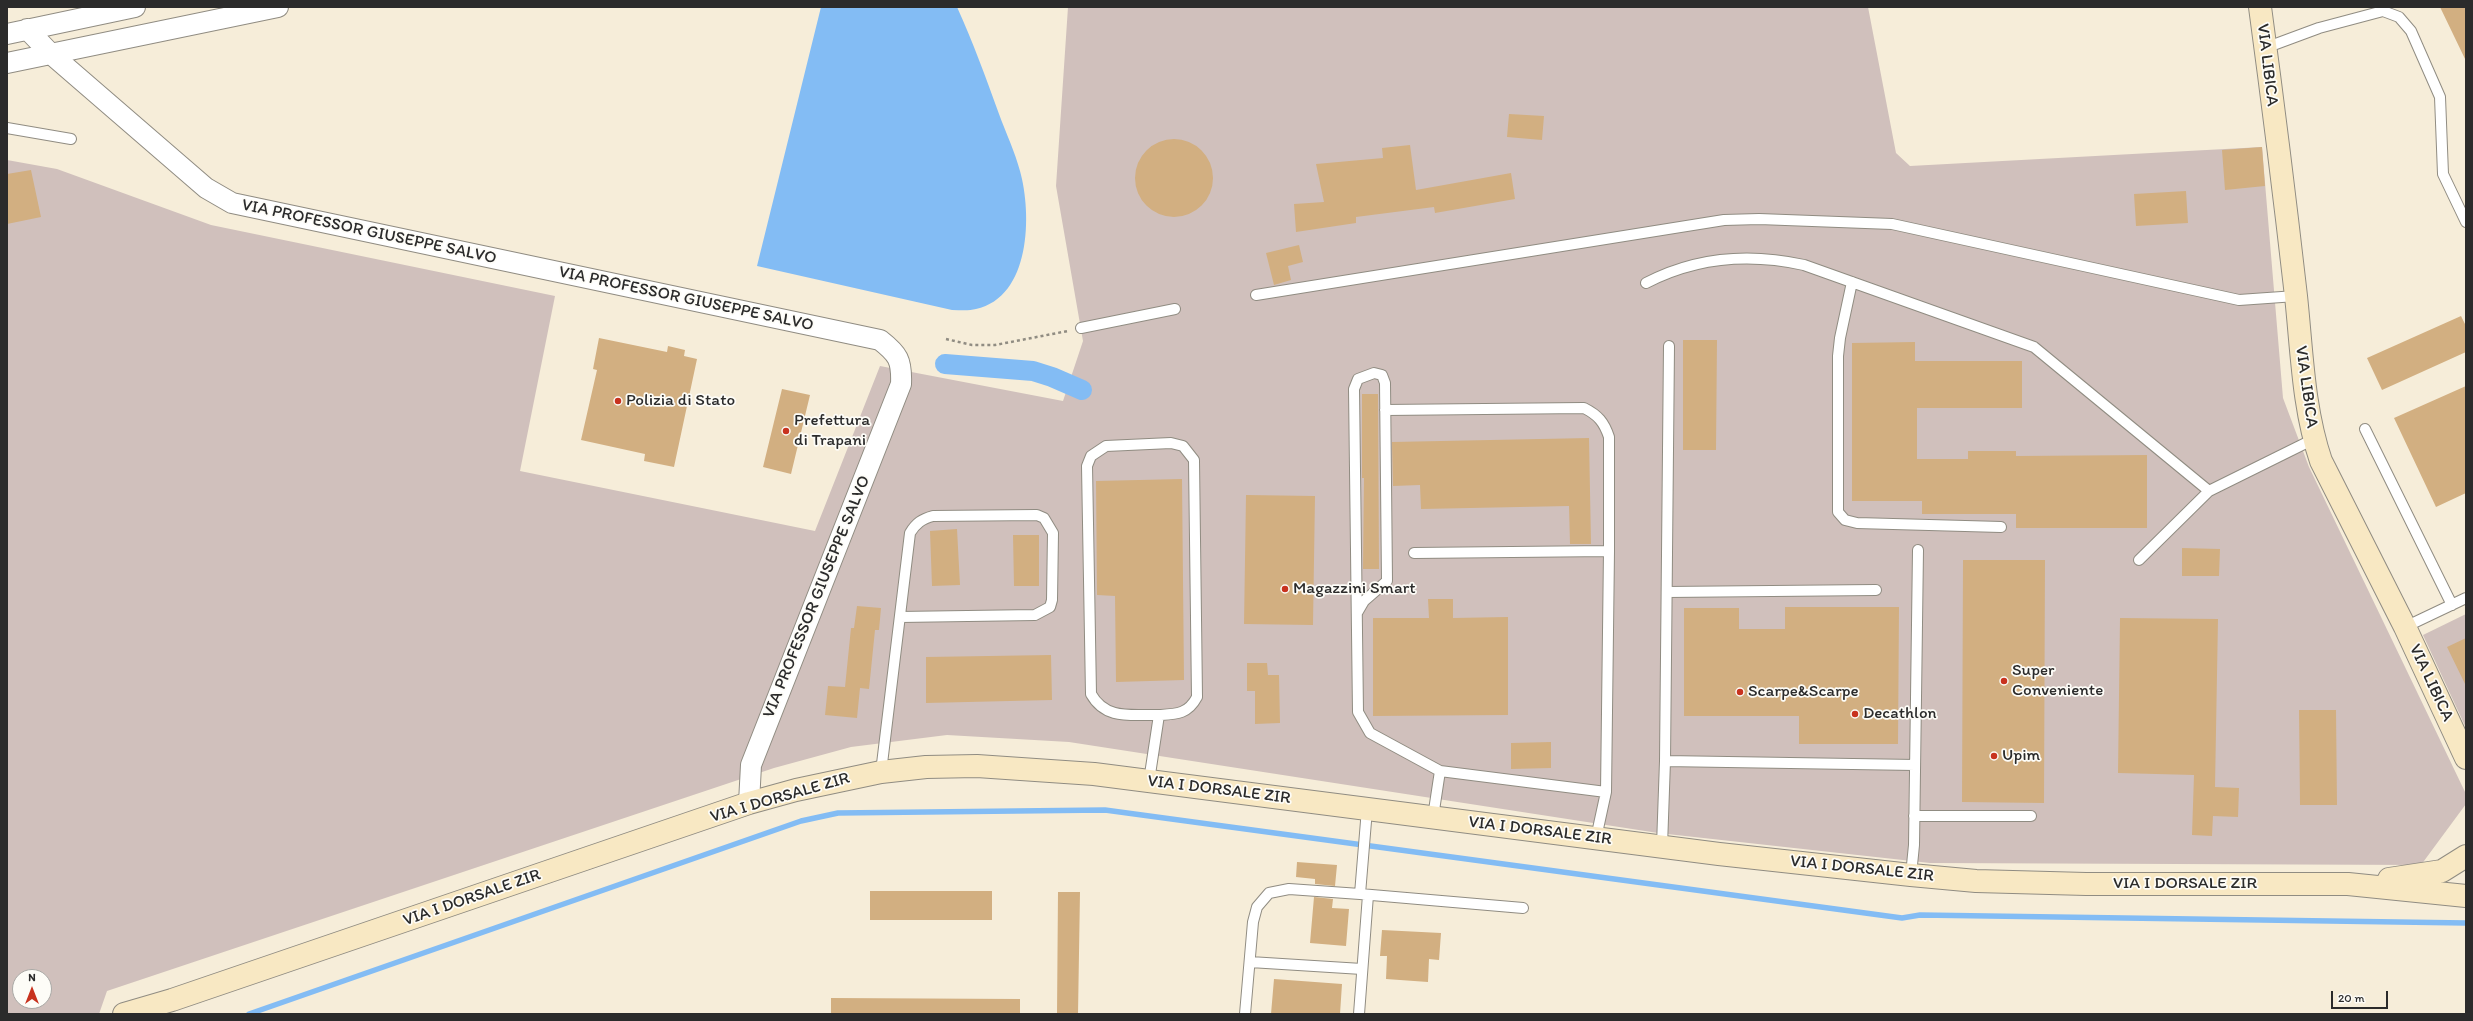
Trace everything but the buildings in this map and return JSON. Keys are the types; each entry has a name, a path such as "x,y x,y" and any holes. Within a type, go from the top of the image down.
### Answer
{"main road":[{"name":"VIA LIBICA","path":"2260,7 2296,296 2307,412 2314,439 2321,461 2405,627 2466,758"},
{"name":"VIA I DORSALE ZIR","path":"124,1014 172,1000 749,803 796,790 881,772 926,767 977,766 1094,774 1596,838 1911,875 1976,880 2086,884 2348,884 2424,882 2466,886"},
{"path":"2424,882 2461,848 2466,840"},
{"name":"VIA I DORSALE ZIR","path":"2424,882 2466,856"},
{"name":"VIA I DORSALE ZIR","path":"2424,882 2466,896"}],"street":[{"path":"7,34 135,7"},
{"path":"143,7 148,34"},
{"path":"7,63 278,7"},
{"name":"VIA PROFESSOR GIUSEPPE SALVO","path":"28,29 51,54 206,188 232,203 880,340 895,352 902,368 901,384 751,765 749,803"}],"lane":[{"path":"2265,48 2319,28 2383,11 2399,17 2411,30 2440,97 2443,174 2466,222"},
{"path":"7,128 71,139"},
{"path":"1256,295 1724,220 1759,219 1892,224 2239,300 2296,296"},
{"path":"1646,283 1663,275 1696,264 1731,258 1754,257 1804,265 2034,347 2209,491"},
{"path":"1852,282 1840,338 1838,356 1838,512 1845,520 1857,523 2001,527"},
{"path":"1080,328 1175,309"},
{"path":"1662,846 1665,761 1669,346"},
{"path":"1357,613 1364,601 1387,581 1385,383 1382,375 1374,373 1358,379 1354,388 1358,712 1370,733 1440,771 1606,792"},
{"path":"1385,410 1584,408 1595,414 1604,424 1609,436 1606,792 1596,838"},
{"path":"2366,429 2452,605"},
{"path":"2139,560 2209,491 2314,439"},
{"path":"1171,443 1183,446 1194,460 1197,697 1187,711 1179,714 1159,715 1113,714 1103,710 1091,694 1088,466 1092,456 1106,446 1171,443"},
{"path":"881,772 910,533 914,526 923,519 933,516 1037,515 1050,525 1053,532 1052,600 1050,607 1035,615 900,617"},
{"path":"1911,875 1914,816 1918,550"},
{"path":"1414,553 1609,551"},
{"path":"1667,592 1876,590"},
{"path":"2405,627 2466,598"},
{"path":"1149,781 1159,715"},
{"path":"1665,761 1915,765"},
{"path":"1433,817 1440,771"},
{"path":"1359,1014 1362,969 1364,854 1367,809"},
{"path":"1914,816 2031,816"},
{"path":"1245,1014 1253,922 1257,906 1269,893 1289,889 1523,908"},
{"path":"1250,962 1362,969"}],"path":[{"path":"946,339 972,345 995,345 1080,328"}],"shaded area":[{"path":"1068,7 1868,7 1896,153 1910,166 2262,147 2283,398 2309,467 2466,794 2466,804 2421,865 1930,863 1658,833 1069,742 947,735 851,747 774,768 107,991 99,1014 7,1014 7,160 57,169 211,225 555,296 520,471 815,531 880,366 1063,401 1083,341 1056,186"},
{"path":"2466,614 2466,728 2423,635"}],"water":[{"path":"821,7 957,7 974,47 1013,150 1024,189 1026,230 1023,252 1017,271 1008,288 994,301 973,310 952,310 757,266"}],"waterway":[{"path":"945,364 1033,371 1052,377 1082,390"},
{"path":"249,1014 801,821 838,813 1105,810 1902,918 1920,915 2466,923"}],"place":[{"name":"Polizia di Stato","path":"618,401"},
{"name":"Prefettura di Trapani","path":"786,431"},
{"name":"Magazzini Smart","path":"1285,589"},
{"name":"Super Conveniente","path":"2004,681"},
{"name":"Scarpe&Scarpe","path":"1740,692"},
{"name":"Decathlon","path":"1855,714"},
{"name":"Upim","path":"1994,756"}]}
